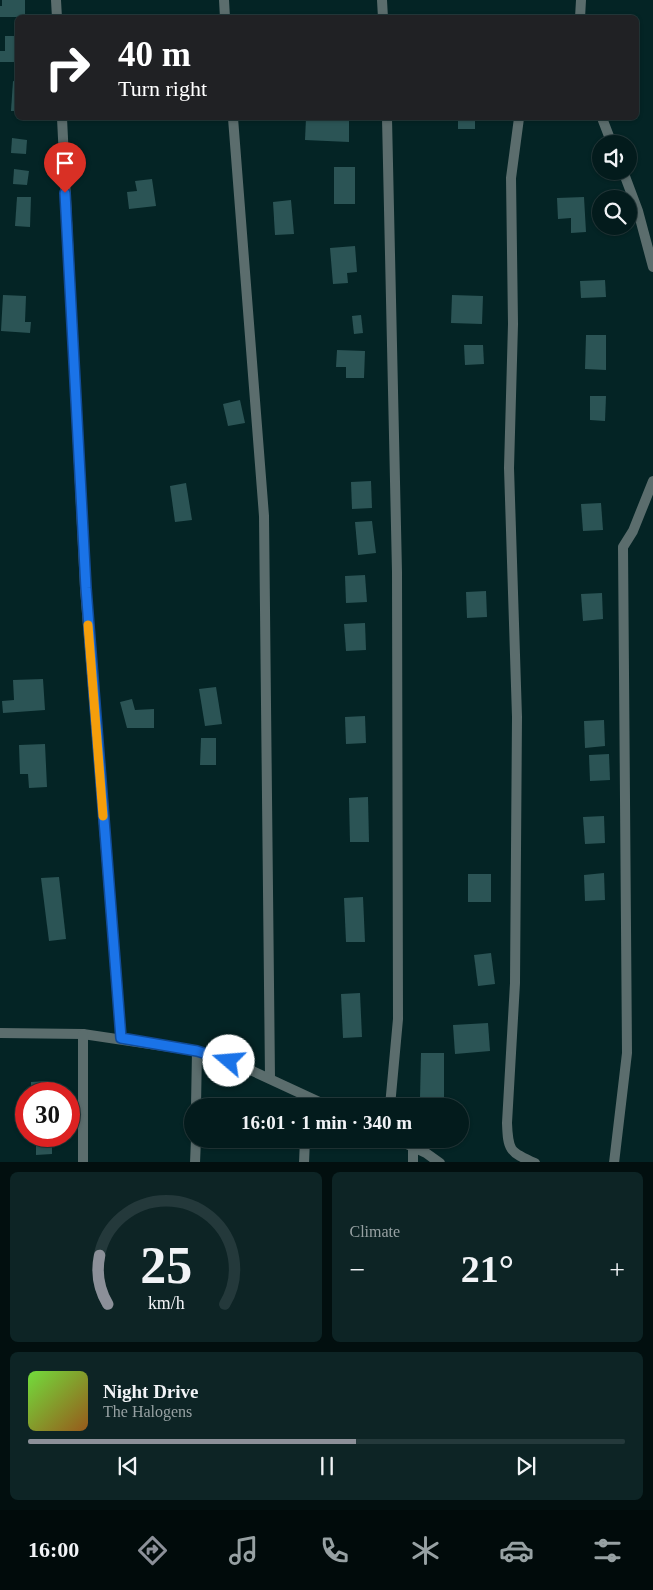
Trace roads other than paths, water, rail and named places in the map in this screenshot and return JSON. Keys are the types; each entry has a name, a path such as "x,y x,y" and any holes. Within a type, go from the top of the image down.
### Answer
{"street":[{"path":"56,0 57,15"},
{"path":"224,0 225,15"},
{"path":"382,0 383,15"},
{"path":"580,15 581,0"},
{"path":"62,120 86,588 121,1038"},
{"path":"233,120 264,516 270,1078"},
{"path":"387,120 397,582 398,1019 391,1098"},
{"path":"519,120 511,178 513,324 509,468 517,717 515,984 507,1123 508,1144 514,1152 535,1162"},
{"path":"603,120 609,135"},
{"path":"626,180 638,211 653,267"},
{"path":"614,1162 627,1053 623,547 634,531 653,481"},
{"path":"0,1032 83,1034 121,1038 197,1051 244,1066 270,1078 301,1098"},
{"path":"83,1034 83,1162"},
{"path":"196,1098 197,1051"},
{"path":"196,1148 196,1162"},
{"path":"304,1162 305,1148"},
{"path":"412,1162 413,1148"},
{"path":"415,1148 440,1162"}]}
